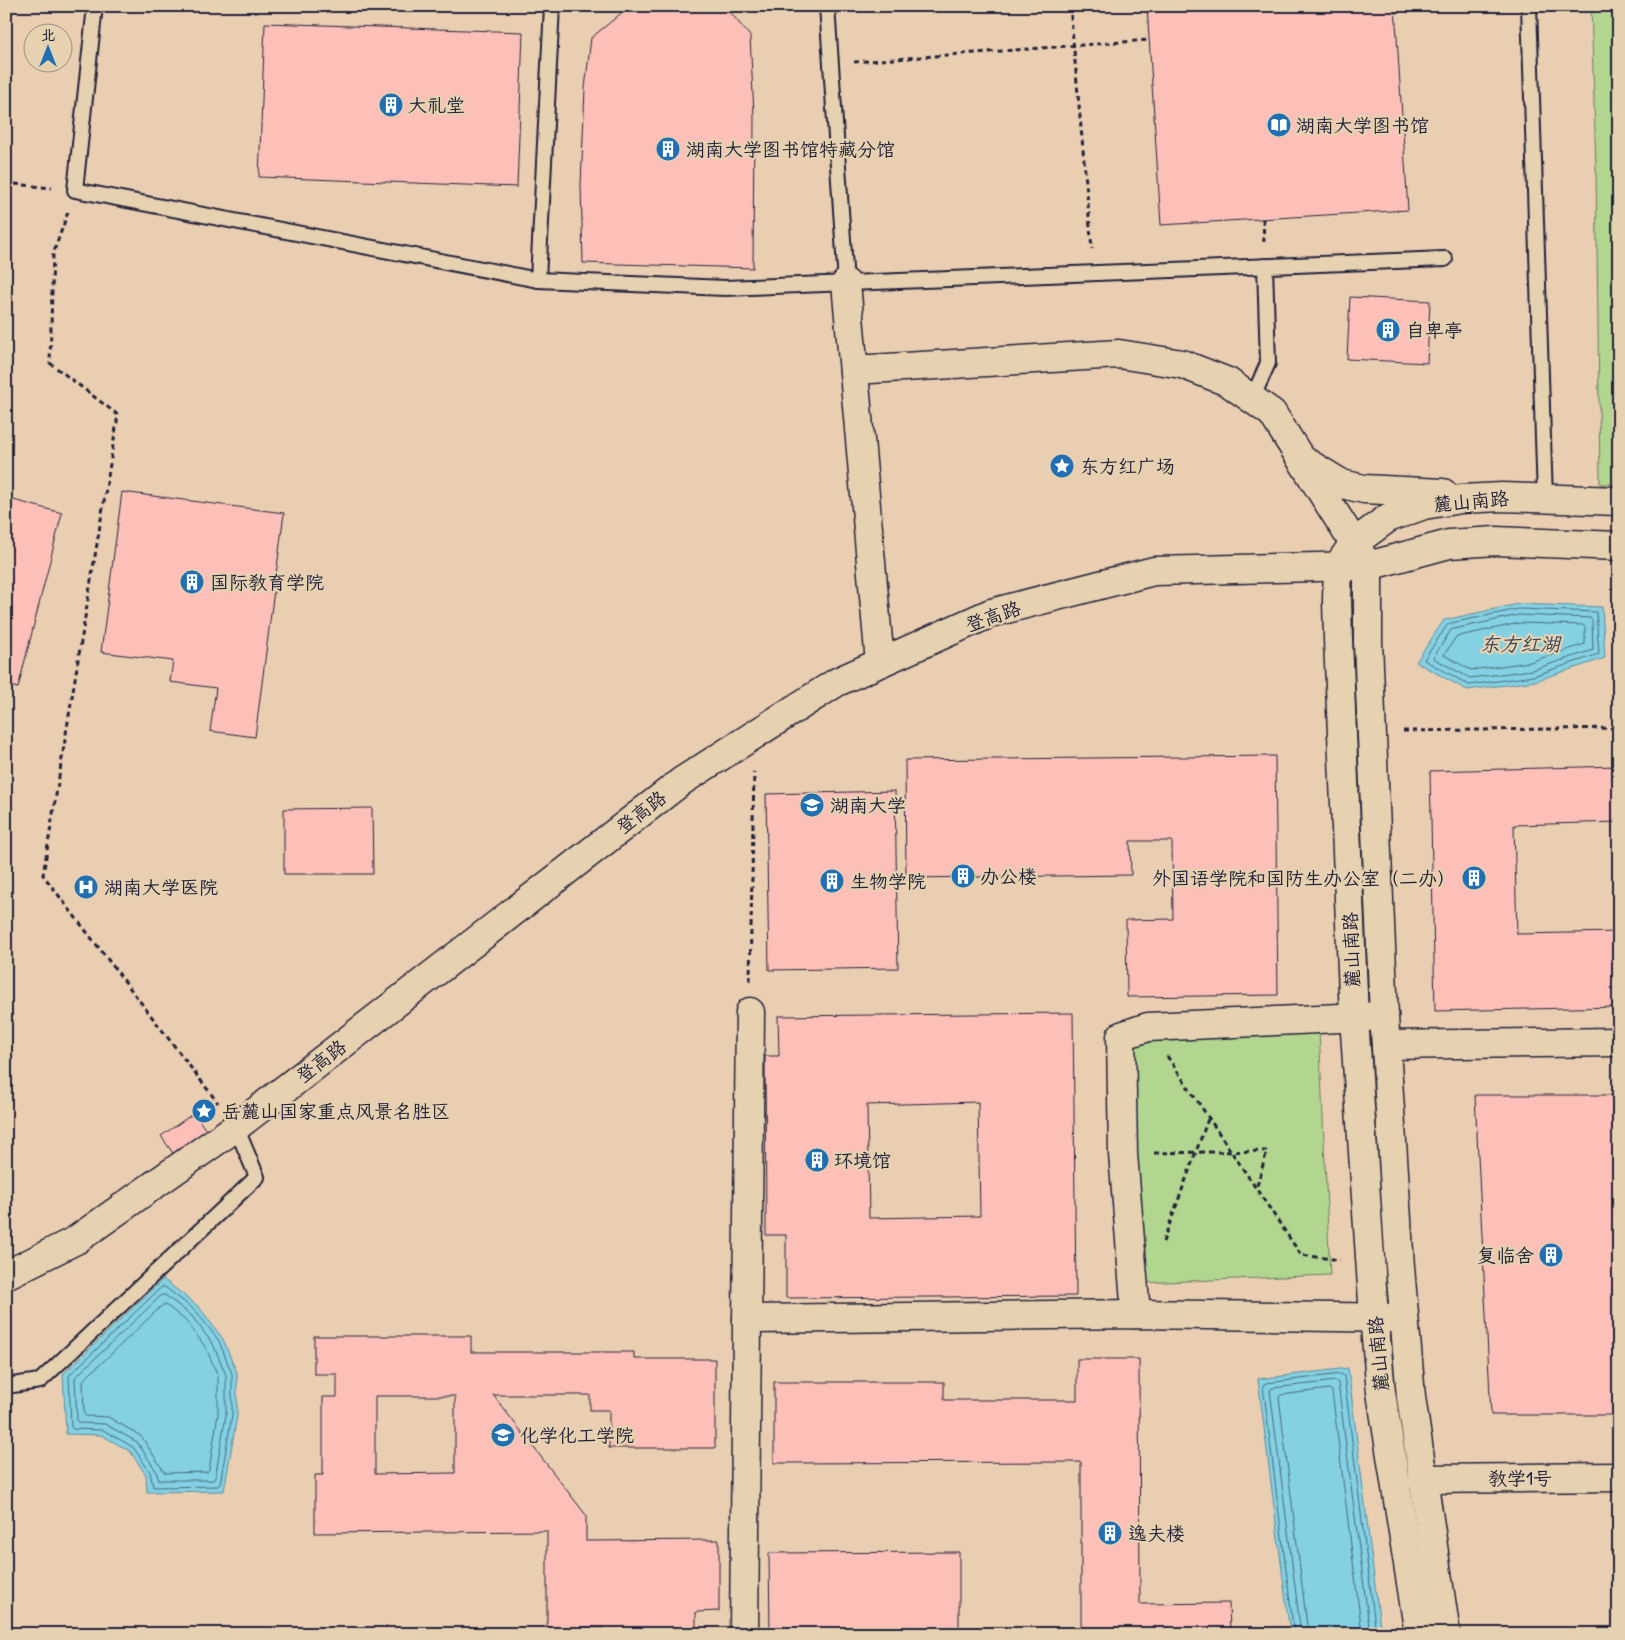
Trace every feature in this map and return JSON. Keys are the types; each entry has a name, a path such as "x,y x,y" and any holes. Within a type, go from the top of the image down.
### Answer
{"street":[{"path":"846,283 880,663"},
{"path":"854,370 1120,354 1182,364 1228,382 1272,414 1368,566 1449,544 1496,542 1619,546"},
{"path":"1301,459 1342,484 1364,489 1502,497"},
{"name":"麓山南路","path":"1419,1634 1381,1392 1374,1317 1354,1017 1338,639 1338,566 1354,543 1388,518 1424,505 1461,499 1502,497 1619,501"},
{"name":"麓山南路","path":"1368,566 1368,643 1384,1016 1404,1318 1411,1397 1446,1634"},
{"name":"登高路","path":"6,1275 76,1240 236,1127 682,781 837,682 991,613 1154,571 1368,566"},
{"path":"744,1634 750,1012"},
{"path":"1136,1314 1123,1154 1121,1036 1148,1027 1384,1016"},
{"path":"1386,1045 1619,1042"},
{"path":"747,1319 1136,1314 1404,1318"},
{"name":"教学1号","path":"1422,1478 1619,1477"}],"lane":[{"path":"95,6 75,190 538,280 724,288 1445,259"},
{"path":"538,280 552,6"},
{"path":"827,6 846,283"},
{"path":"1529,6 1545,499"},
{"path":"1252,399 1268,363 1265,266"},
{"path":"6,1386 40,1381 257,1177 236,1127"}],"path":[{"path":"1070,6 1094,272"},
{"path":"831,64 1149,40"},
{"path":"6,183 75,190 54,254 50,363 118,415 43,875 236,1127"},
{"path":"1372,732 1619,728"},
{"path":"750,1012 755,734"},
{"path":"1148,1027 1301,1255 1371,1264"},
{"path":"1160,1251 1209,1118"},
{"path":"1123,1154 1267,1151 1256,1189"}],"green space":[{"path":"1591,6 1619,6 1619,484 1600,484 1596,168"},
{"path":"1319,1029 1330,1275 1141,1283 1130,1037"}],"water":[{"name":"东方红湖","path":"1518,604 1602,607 1605,658 1535,681 1467,690 1416,662 1444,620"},
{"path":"163,1279 199,1307 223,1339 237,1373 237,1416 224,1491 147,1492 146,1475 130,1451 101,1435 66,1434 63,1374"},
{"path":"1348,1368 1381,1634 1290,1634 1258,1379"}],"building":[{"name":"湖南大学图书馆特藏分馆","path":"630,6 730,6 730,12 750,36 754,114 753,268 583,263 581,185 585,88 591,38"},
{"name":"湖南大学图书馆","path":"1147,6 1395,6 1408,210 1161,225"},
{"name":"大礼堂","path":"265,23 523,32 517,187 259,177"},
{"name":"自卑亭","path":"1350,297 1430,301 1427,363 1347,359"},
{"name":"国际教育学院","path":"122,492 284,513 255,737 210,731 216,688 170,682 173,661 101,652"},
{"path":"6,498 62,513 18,688 6,685"},
{"name":"办公楼","path":"1275,756 1278,995 1127,997 1126,920 1173,919 1172,841 1130,841 1131,875 906,878 905,760"},
{"name":"外国语学院和国防生办公室（二办）","path":"1619,766 1619,822 1514,825 1517,934 1619,932 1619,1007 1435,1011 1430,771"},
{"name":"生物学院","path":"895,791 898,968 769,970 766,794"},
{"path":"372,808 373,874 284,874 284,809"},
{"name":"环境馆","path":"1073,1013 1076,1296 786,1298 786,1235 766,1235 765,1056 779,1056 778,1016","holes":["978,1102 980,1216 869,1218 867,1105"]},
{"name":"复临舍","path":"1475,1095 1619,1095 1619,1415 1491,1415"},
{"path":"194,1113 210,1136 177,1159 161,1136"},
{"path":"314,1336 471,1336 471,1352 634,1352 634,1359 715,1359 715,1448 609,1448 609,1410 590,1410 590,1395 493,1395 586,1515 586,1541 719,1540 719,1611 696,1612 696,1634 603,1634 603,1628 547,1628 547,1531 315,1533 315,1475 323,1475 323,1397 337,1397 337,1374 314,1374","holes":["375,1396 455,1396 455,1473 375,1474"]},
{"name":"逸夫楼","path":"1077,1359 1139,1359 1140,1604 1229,1603 1230,1634 1081,1634 1081,1462 774,1463 774,1382 944,1382 944,1400 1077,1400"},
{"path":"959,1552 959,1634 770,1634 769,1553"}],"place":[{"name":"大礼堂","path":"391,105"},
{"name":"湖南大学图书馆","path":"1279,125"},
{"name":"湖南大学图书馆特藏分馆","path":"668,149"},
{"name":"自卑亭","path":"1388,330"},
{"name":"东方红广场","path":"1062,466"},
{"name":"国际教育学院","path":"192,582"},
{"name":"湖南大学","path":"812,805"},
{"name":"办公楼","path":"963,876"},
{"name":"外国语学院和国防生办公室（二办）","path":"1474,878"},
{"name":"生物学院","path":"832,881"},
{"name":"湖南大学医院","path":"86,887"},
{"name":"岳麓山国家重点风景名胜区","path":"204,1111"},
{"name":"环境馆","path":"817,1160"},
{"name":"复临舍","path":"1551,1255"},
{"name":"化学化工学院","path":"503,1435"},
{"name":"逸夫楼","path":"1110,1533"}]}
